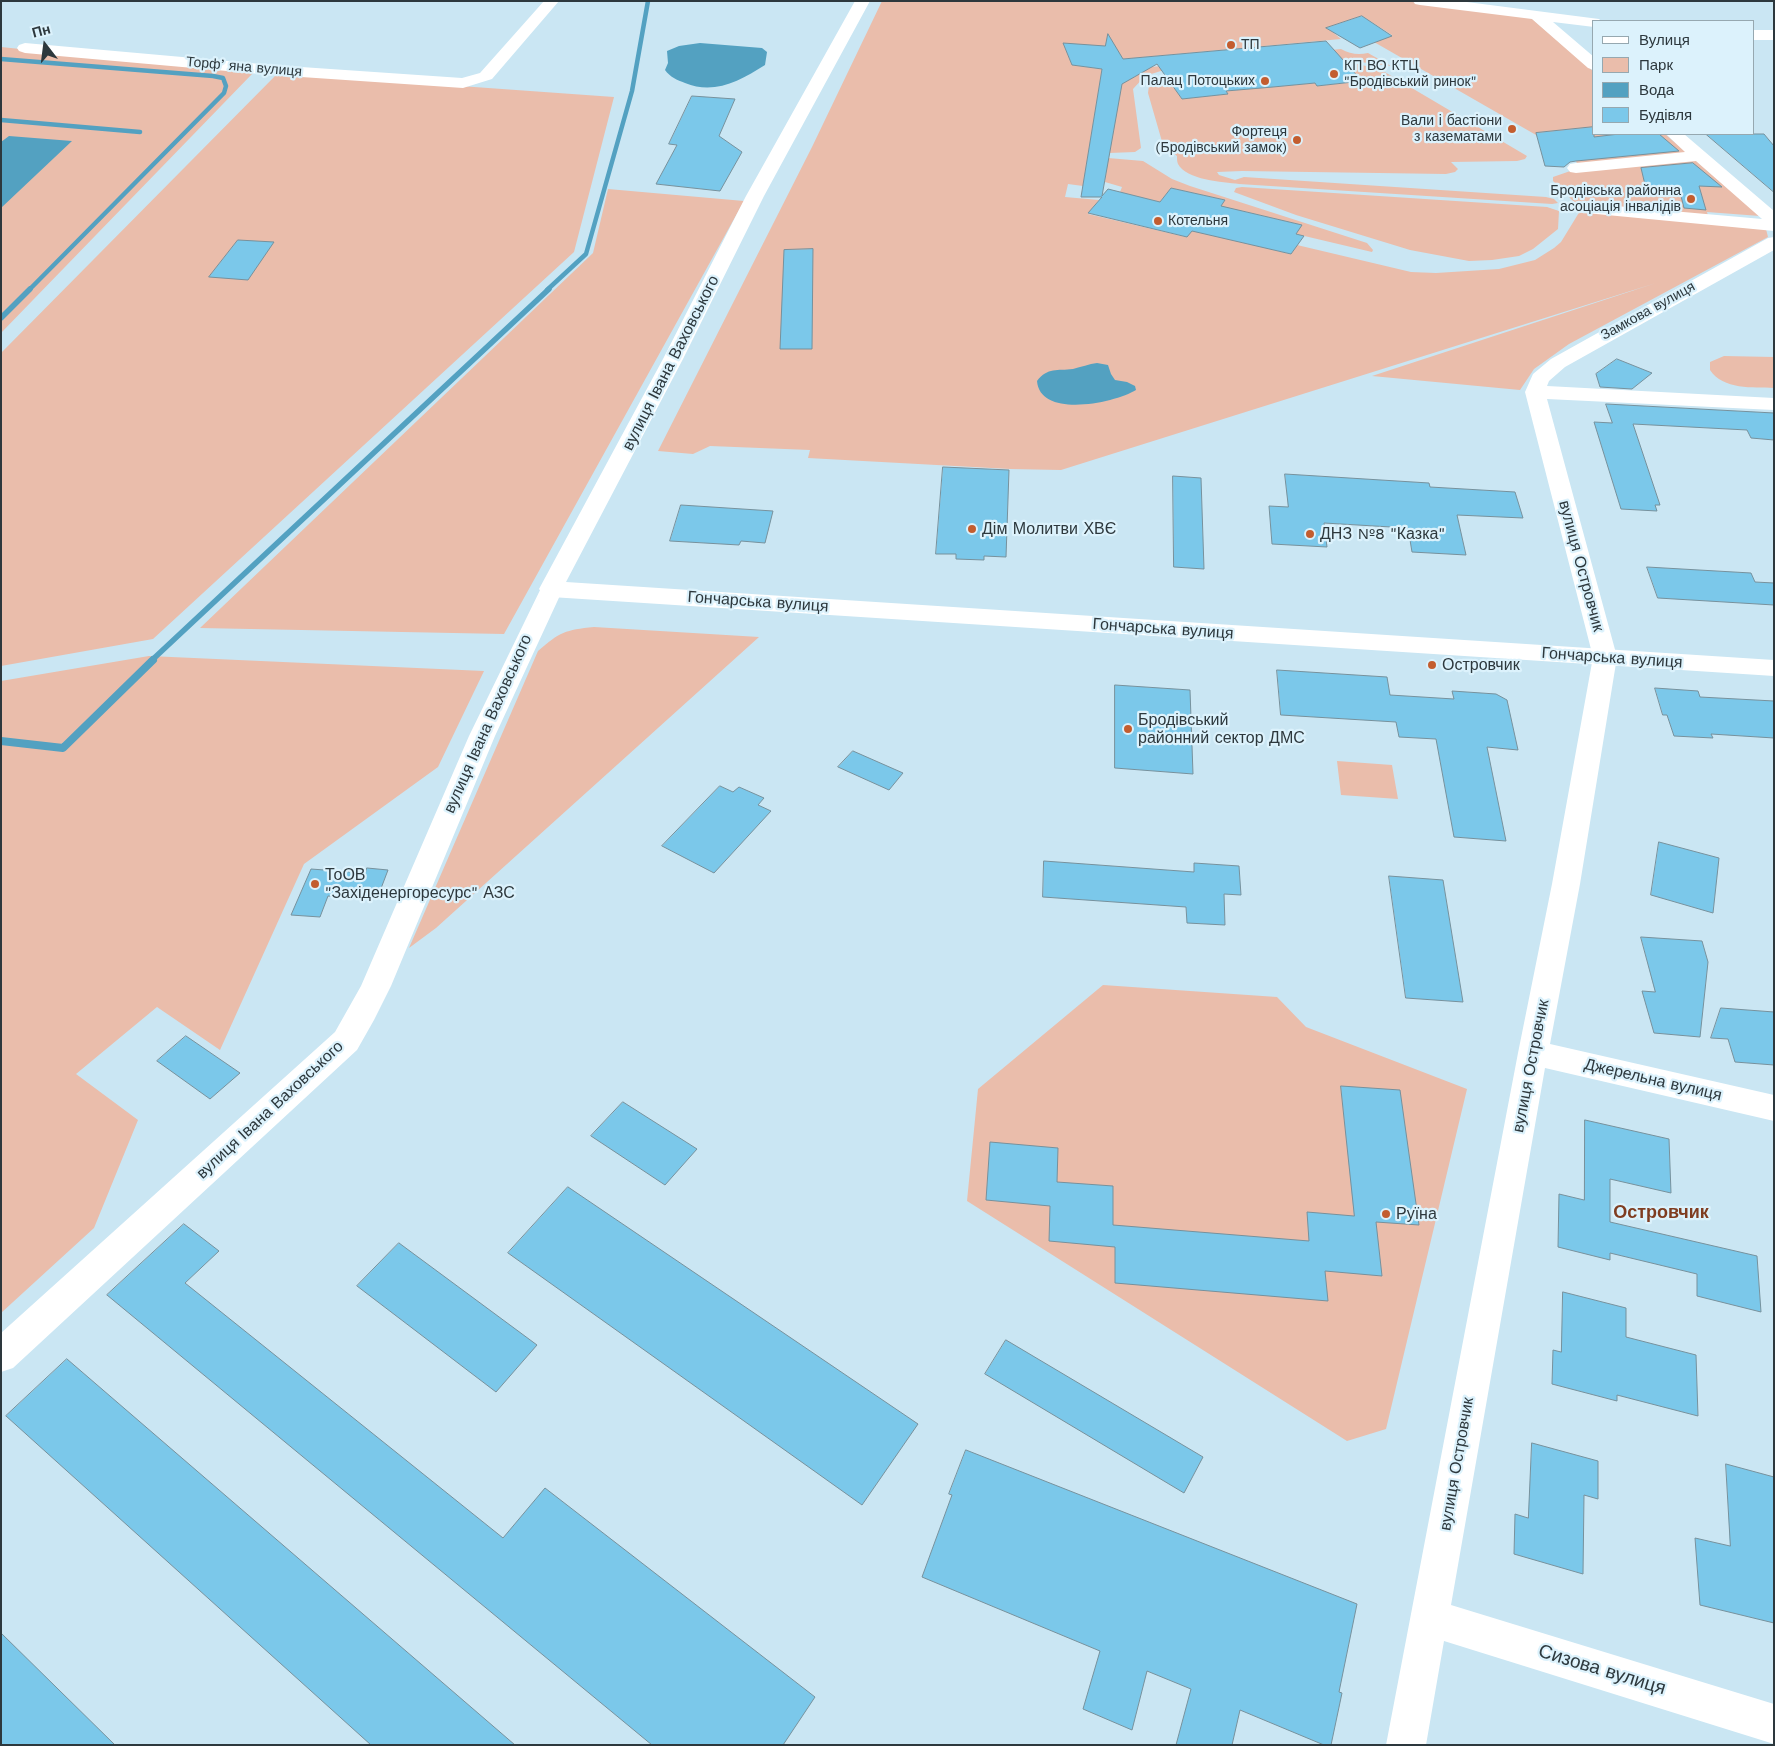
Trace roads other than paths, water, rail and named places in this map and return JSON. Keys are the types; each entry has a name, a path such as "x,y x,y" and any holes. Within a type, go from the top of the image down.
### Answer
{"street":[{"name":"Торфʼяна вулиця","path":"25,48 272,70 463,83 486,76 552,1"},
{"name":"вулиця Івана Ваховського","path":"1,1356 346,1041 376,986 464,775 520,651 551,589 660,386 755,196 863,1"},
{"path":"1420,1 1592,22"},
{"path":"1536,14 1592,63"},
{"path":"1755,35 1774,34"},
{"path":"1675,135 1768,215 1774,225"},
{"path":"1576,168 1699,156"},
{"path":"1571,207 1774,225"},
{"name":"Замкова вулиця","path":"1535,392 1537,383 1545,372 1565,358 1774,242"},
{"path":"1535,392 1774,404"},
{"name":"вулиця Островчик","path":"1406,1745 1533,1053 1566,884 1605,657 1535,392"},
{"name":"Гончарська вулиця","path":"551,589 1774,668"},
{"name":"Джерельна вулиця","path":"1533,1053 1774,1108"},
{"name":"Сизова вулиця","path":"1429,1617 1774,1724"}],"water":[{"path":"700,43 762,48 767,52 765,65 736,81 706,88 685,83 671,76 665,70 668,63 667,51 679,46"},
{"path":"9,136 72,141 1,208 1,142"},
{"path":"1097,363 1108,365 1115,380 1127,382 1135,386 1136,390 1112,399 1080,405 1064,404 1051,400 1041,393 1037,381 1045,374 1053,370 1073,369"}],"waterway":[{"path":"547,290 586,254 632,91 648,1"},
{"path":"1,59 213,76 223,78 226,86 224,93 29,290"},
{"path":"1,120 140,132"},
{"path":"151,661 549,289"},
{"path":"1,318 29,290"},
{"path":"1,741 63,748 153,660"}],"place":[{"name":"ТП","path":"1231,45"},
{"name":"КП ВО КТЦ \"Бродівський ринок\"","path":"1334,74"},
{"name":"Палац Потоцьких","path":"1265,81"},
{"name":"Вали і бастіони з казематами","path":"1512,129"},
{"name":"Фортеця (Бродівський замок)","path":"1297,140"},
{"name":"Бродівська районна асоціація інвалідів","path":"1691,199"},
{"name":"Котельня","path":"1158,221"},
{"name":"Дім Молитви ХВЄ","path":"972,529"},
{"name":"ДНЗ №8 \"Казка\"","path":"1310,534"},
{"name":"Островчик","path":"1432,665"},
{"name":"Бродівський районний сектор ДМС","path":"1128,729"},
{"name":"ТоОВ \"Західенергоресурс\" АЗС","path":"315,884"},
{"name":"Руїна","path":"1386,1214"}],"district":[{"name":"Островчик","path":"1661,1213"}]}
